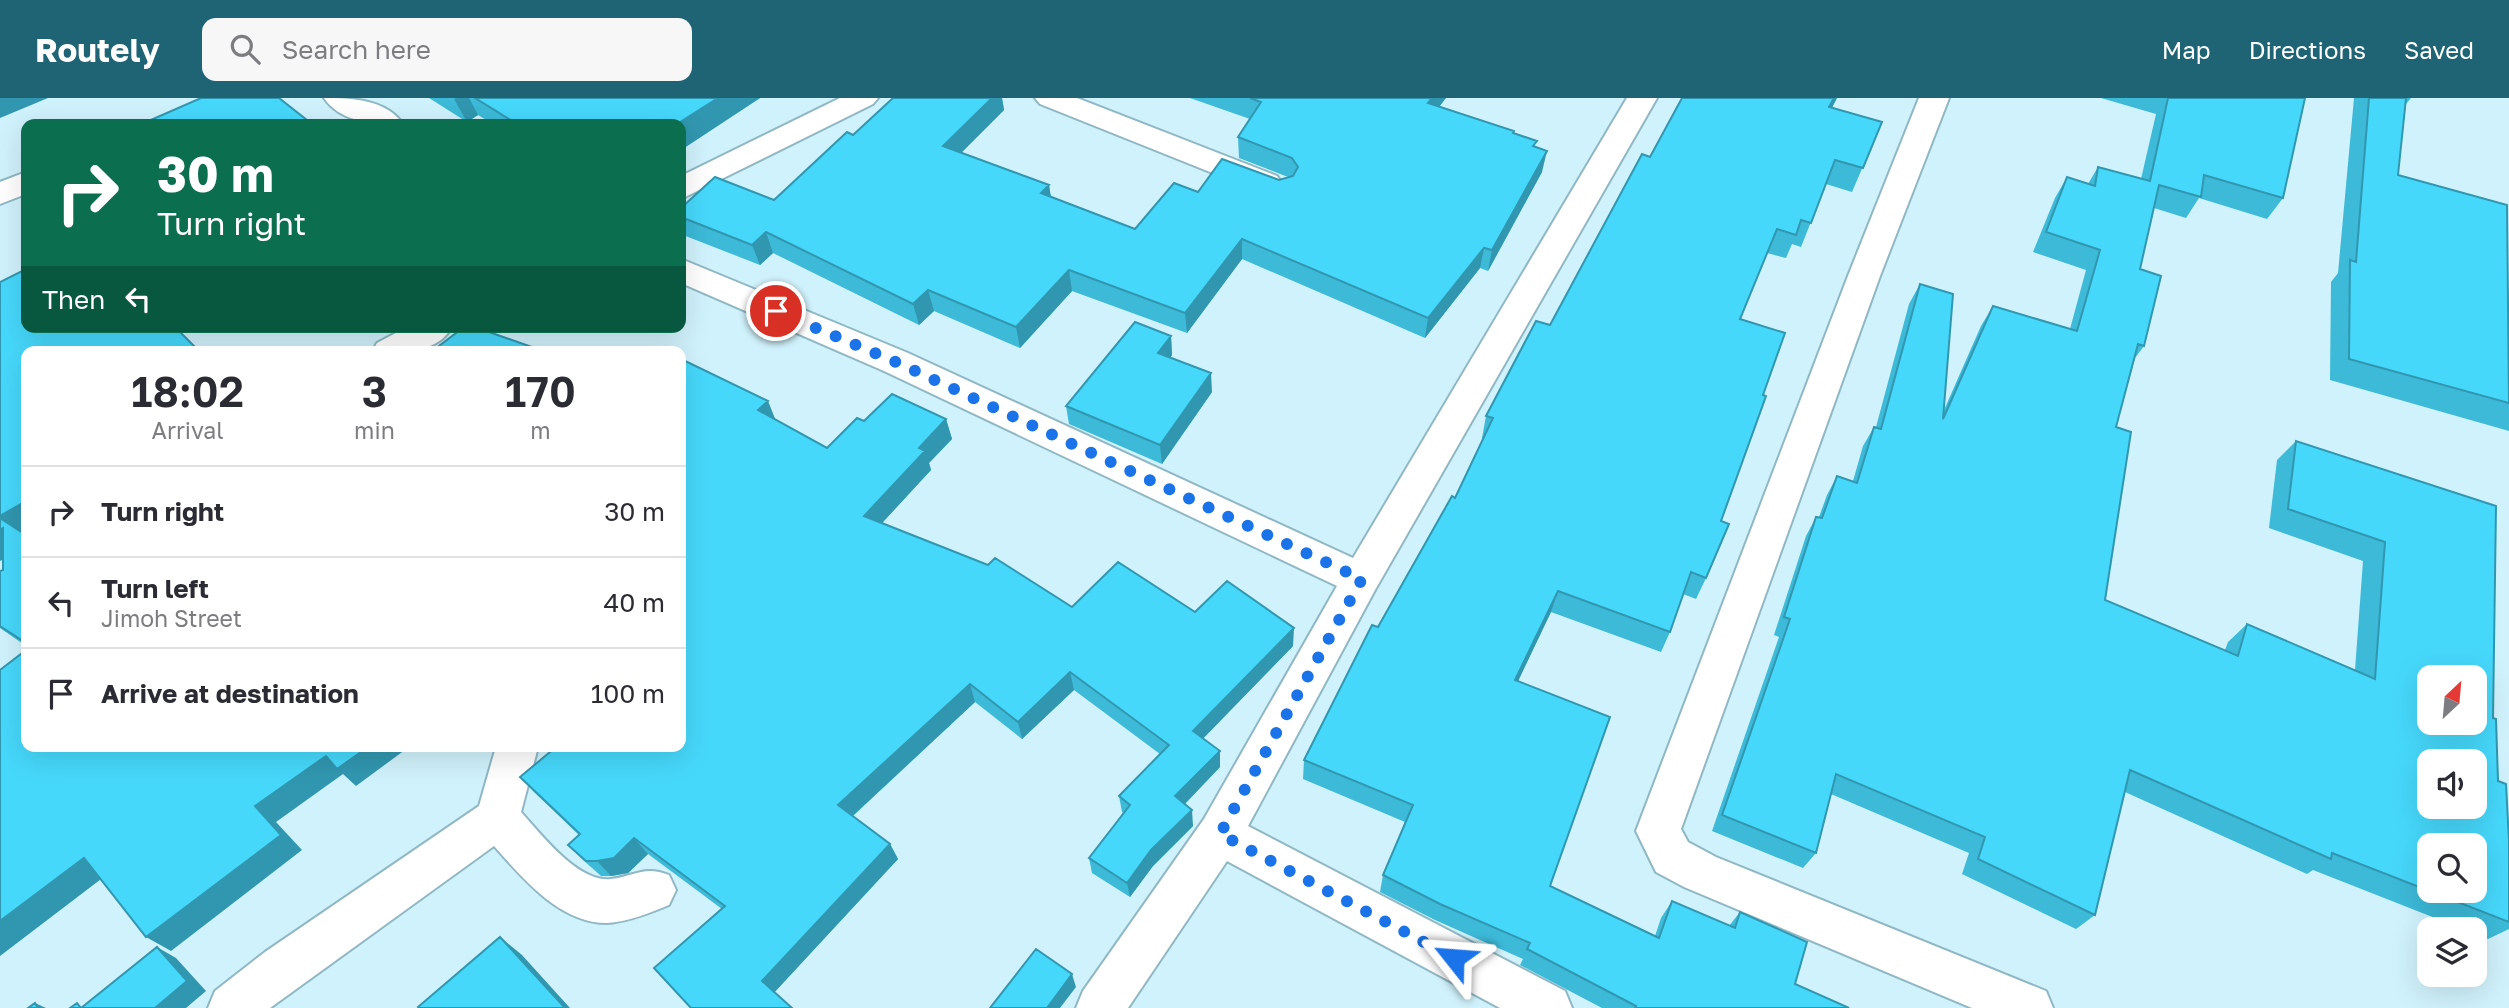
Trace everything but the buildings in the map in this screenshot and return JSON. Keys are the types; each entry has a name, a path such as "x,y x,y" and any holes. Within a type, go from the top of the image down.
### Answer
{"street":[{"path":"339,98 379,119"},
{"path":"686,186 863,98"},
{"path":"1050,98 1279,188"},
{"path":"1100,1008 1220,834 1362,579 1642,98"},
{"path":"1934,98 1864,276 1658,831 1672,857 1700,872 2029,1008"},
{"path":"0,194 21,184"},
{"path":"686,272 896,362 1362,579"},
{"path":"400,346 424,333"},
{"path":"232,1008 282,968 497,818 516,752"},
{"path":"497,818 561,883 586,899 606,901 653,890"},
{"path":"1220,834 1548,1008"}],"route":[{"path":"776,311 896,362 1362,579 1220,834 1454,958"}]}
